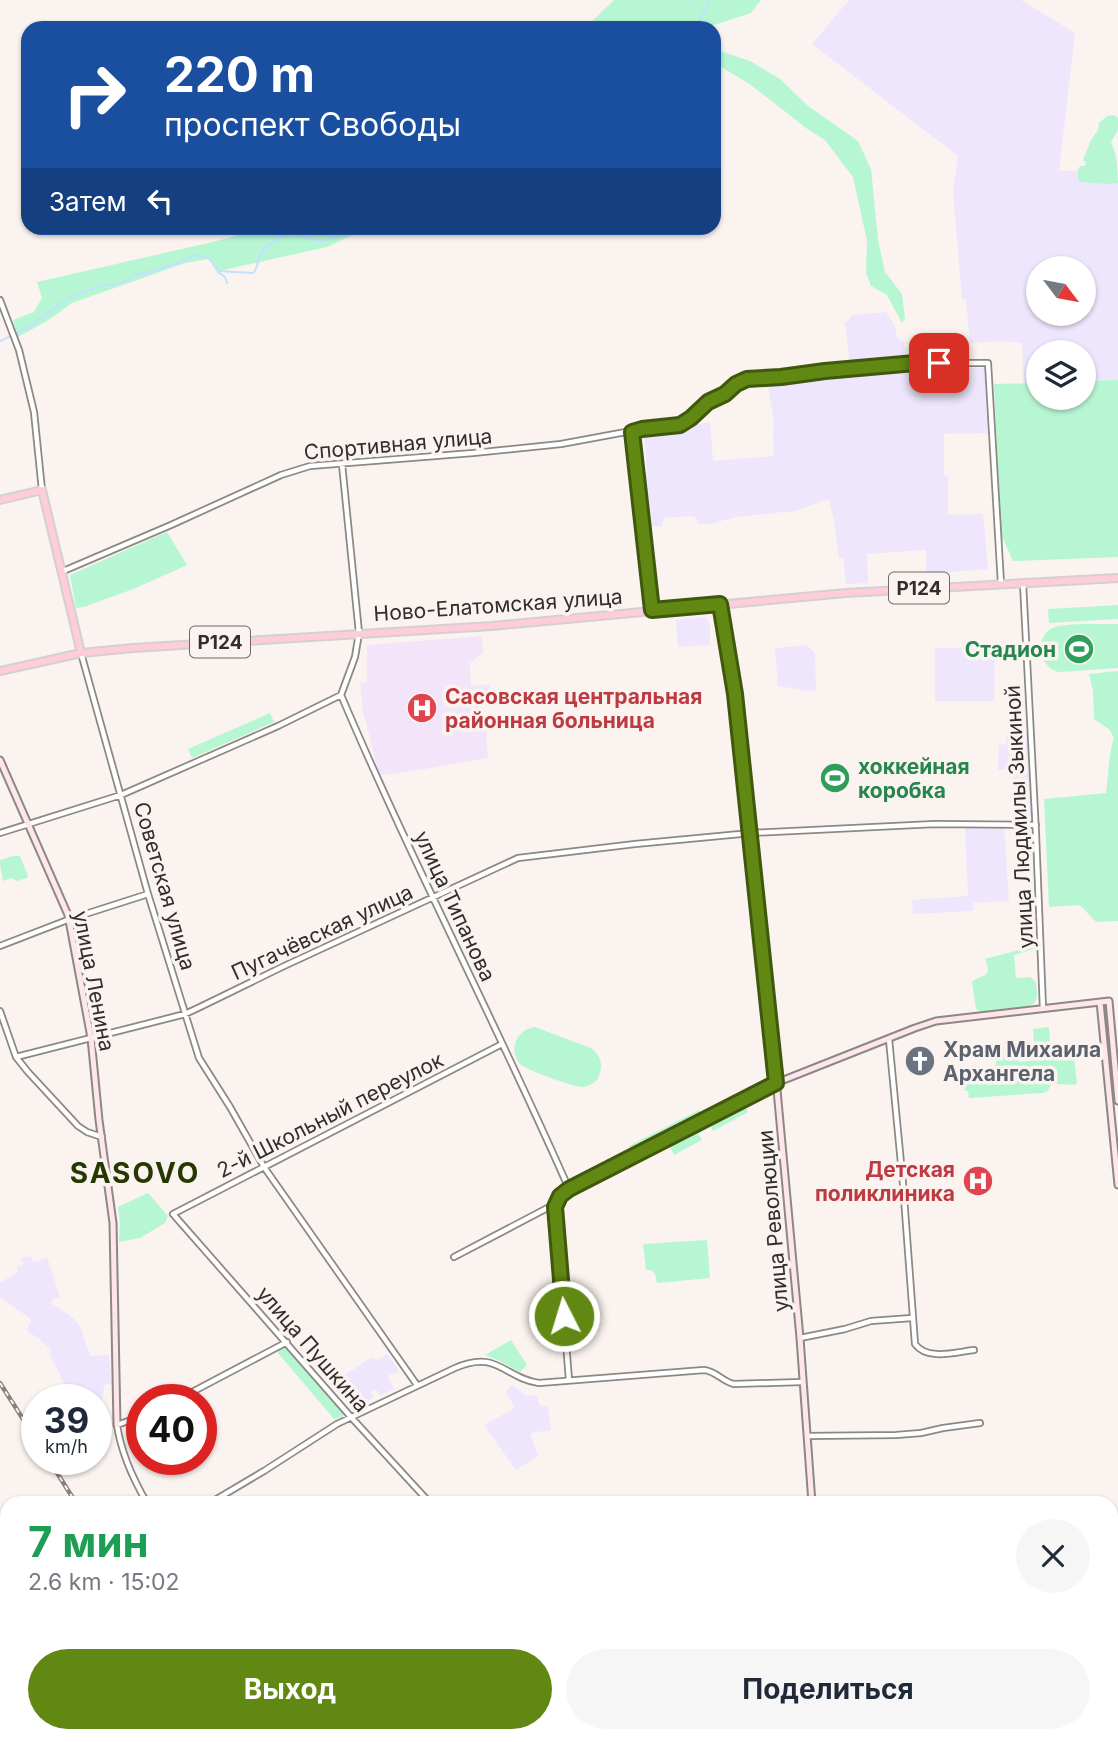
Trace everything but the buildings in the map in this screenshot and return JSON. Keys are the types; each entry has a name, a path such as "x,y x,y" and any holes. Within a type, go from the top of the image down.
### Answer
{"main road":[{"path":"0,500 42,490"},
{"name":"Советская улица","path":"42,490 81,653"},
{"name":"Ново-Елатомская улица","path":"0,671 81,653 147,647 492,626 846,593 1118,578"},
{"name":"улица Революции","path":"720,604 733,673 751,834 800,1338 811,1496"},
{"name":"улица Ленина","path":"0,761 70,919 91,1038 113,1223 117,1425"},
{"path":"776,1083 936,1021 1109,1001 1118,1101"},
{"path":"1100,1002 1118,1185"}],"street":[{"name":"Советская улица","path":"0,300 15,339 34,412 42,490"},
{"name":"Спортивная улица","path":"61,572 171,526 281,475 310,467 561,444 680,425 708,402 747,379 915,363 988,363 1001,584"},
{"path":"632,432 652,610"},
{"path":"0,833 121,795 278,726 341,695 355,657 359,634 342,464"},
{"name":"улица Людмилы Зыкиной","path":"1023,583 1036,825 1042,1009"},
{"name":"Советская улица","path":"81,653 149,894 199,1058 264,1167 417,1385"},
{"name":"улица Типанова","path":"341,695 569,1189"},
{"name":"Пугачёвская улица","path":"16,1057 184,1014 518,858 751,834 935,824 1036,825"},
{"path":"0,947 70,919 149,894"},
{"path":"0,1011 9,1041 24,1068 78,1126 102,1137"},
{"path":"889,1039 915,1344 922,1351 932,1354 974,1350"},
{"name":"2-й Школьный переулок","path":"173,1214 502,1044"},
{"path":"569,1380 556,1204 560,1196 776,1083"},
{"path":"454,1256 556,1204"},
{"name":"улица Пушкина","path":"173,1214 424,1496"},
{"path":"800,1338 878,1320 912,1318"},
{"path":"207,1384 287,1342"},
{"path":"221,1496 335,1425 461,1365 480,1361 495,1364 533,1382 547,1383 704,1370 712,1371 734,1384 802,1382"},
{"path":"126,1422 117,1425 131,1470 144,1496"},
{"path":"806,1436 897,1435 980,1423"}],"shaded area":[{"path":"849,0 1021,0 1075,33 1059,171 1078,171 1077,176 1117,183 1118,180 1118,380 1096,381 1096,340 1026,340 1024,384 1022,343 970,343 966,299 962,299 953,192 958,156 812,44"},
{"path":"886,312 895,326 897,338 904,341 905,356 892,362 850,365 845,322 853,315"},
{"path":"984,368 988,433 944,434 944,475 948,476 948,515 983,514 988,569 950,572 926,579 926,550 867,554 868,583 846,584 843,558 839,558 829,499 794,511 736,517 709,524 698,524 692,516 663,518 662,526 648,527 647,515 651,514 647,508 643,473 647,472 644,433 710,422 713,461 774,456 774,420 768,386 795,384 795,380 810,379 810,375"},
{"path":"706,617 710,626 710,645 678,647 676,620"},
{"name":"Сасовская центральная районная больница","path":"482,636 483,653 470,663 471,686 490,684 492,703 481,705 488,758 379,774 363,711 360,683 367,682 367,645"},
{"path":"806,645 815,653 816,690 778,686 775,650"},
{"path":"935,648 995,649 994,701 935,701"},
{"path":"1028,732 1032,816 1015,819 1012,769 998,770 999,745 1006,744 1006,734"},
{"path":"1004,825 1009,901 973,903 973,911 913,914 912,900 968,896 965,827"},
{"path":"31,1256 33,1262 47,1258 60,1297 53,1299 51,1303 80,1326 90,1356 109,1355 111,1384 65,1384 49,1354 52,1351 27,1331 31,1319 0,1297 0,1283 18,1272 17,1267 23,1265 21,1258"},
{"path":"387,1354 399,1371 388,1376 394,1389 380,1396 376,1389 371,1392 374,1398 359,1405 338,1379 371,1358 378,1360"},
{"path":"512,1385 527,1396 536,1395 541,1407 548,1406 551,1430 530,1433 538,1456 516,1470 484,1425 515,1408 506,1392"}],"green space":[{"path":"614,0 761,0 751,13 721,23 592,21"},
{"path":"721,51 750,61 780,79 808,106 858,141 871,169 878,240 885,272 902,294 905,319 902,323 887,295 871,286 866,273 867,241 853,177 825,140 751,85 723,68"},
{"path":"1114,115 1118,118 1118,130 1111,142 1116,157 1118,183 1079,181 1078,170 1080,166 1085,166 1086,162 1083,160 1099,123 1107,116"},
{"path":"239,235 352,235 327,247 219,271 208,259 185,263 72,303 18,337 13,320 34,312 42,298 37,282"},
{"path":"1118,380 1118,557 1013,561 1001,537 994,384 1026,383 1026,410 1096,410 1096,381"},
{"path":"167,532 187,565 136,588 76,608 70,575"},
{"path":"1118,605 1118,619 1049,623 1048,609"},
{"name":"Стадион","path":"1118,624 1118,668 1060,672 1047,665 1043,658 1043,637 1055,627"},
{"path":"1118,671 1118,921 1096,922 1080,905 1049,907 1044,799 1106,793 1114,738 1110,730 1094,719 1089,674"},
{"path":"270,713 274,722 192,758 188,749"},
{"path":"20,856 28,876 17,881 11,878 3,881 0,860"},
{"path":"1038,945 1037,948 1014,955 1016,978 1030,977 1036,982 1037,997 1034,1003 980,1012 976,1009 972,982 986,975 988,970 985,959"},
{"path":"535,1027 591,1048 601,1062 597,1080 586,1086 577,1086 540,1074 520,1064 514,1052 516,1041 524,1032"},
{"path":"1049,1027 1051,1058 1074,1057 1077,1084 1051,1084 1048,1091 1043,1093 969,1098 964,1085 970,1084 969,1077 982,1078 985,1067 994,1069 1001,1047 1017,1046 1019,1062 1035,1060 1033,1029"},
{"path":"772,1088 775,1093 746,1108 748,1112 713,1131 710,1120"},
{"path":"699,1110 698,1118 633,1151 630,1150 629,1146"},
{"path":"701,1125 706,1129 698,1134 702,1140 674,1155 669,1142"},
{"path":"148,1193 168,1216 165,1223 140,1238 119,1242 118,1207"},
{"path":"707,1240 710,1278 657,1283 655,1274 646,1270 643,1244"},
{"path":"511,1340 527,1365 520,1372 485,1355"},
{"path":"284,1346 344,1413 343,1416 334,1419 277,1352"}],"waterway":[{"path":"700,21 709,0"},
{"path":"219,271 253,273 265,249 284,235"},
{"path":"300,235 324,240 339,235"},
{"path":"0,341 27,328 71,296 101,286 122,283 136,274 154,271 194,255 209,258 227,283"}],"railway":[{"path":"0,1383 21,1416"},
{"path":"58,1475 72,1496"}],"place":[{"name":"Стадион","path":"1079,649"},
{"name":"Сасовская центральная районная больница","path":"422,708"},
{"name":"хоккейная коробка","path":"835,778"},
{"name":"Храм Михаила Архангела","path":"920,1061"},
{"name":"Детская поликлиника","path":"978,1181"}],"district":[{"name":"SASOVO","path":"135,1173"}],"route":[{"path":"564,1316 555,1207 560,1196 776,1083 733,673 720,604 652,610 632,432 680,425 708,402 747,379 939,363"}]}
